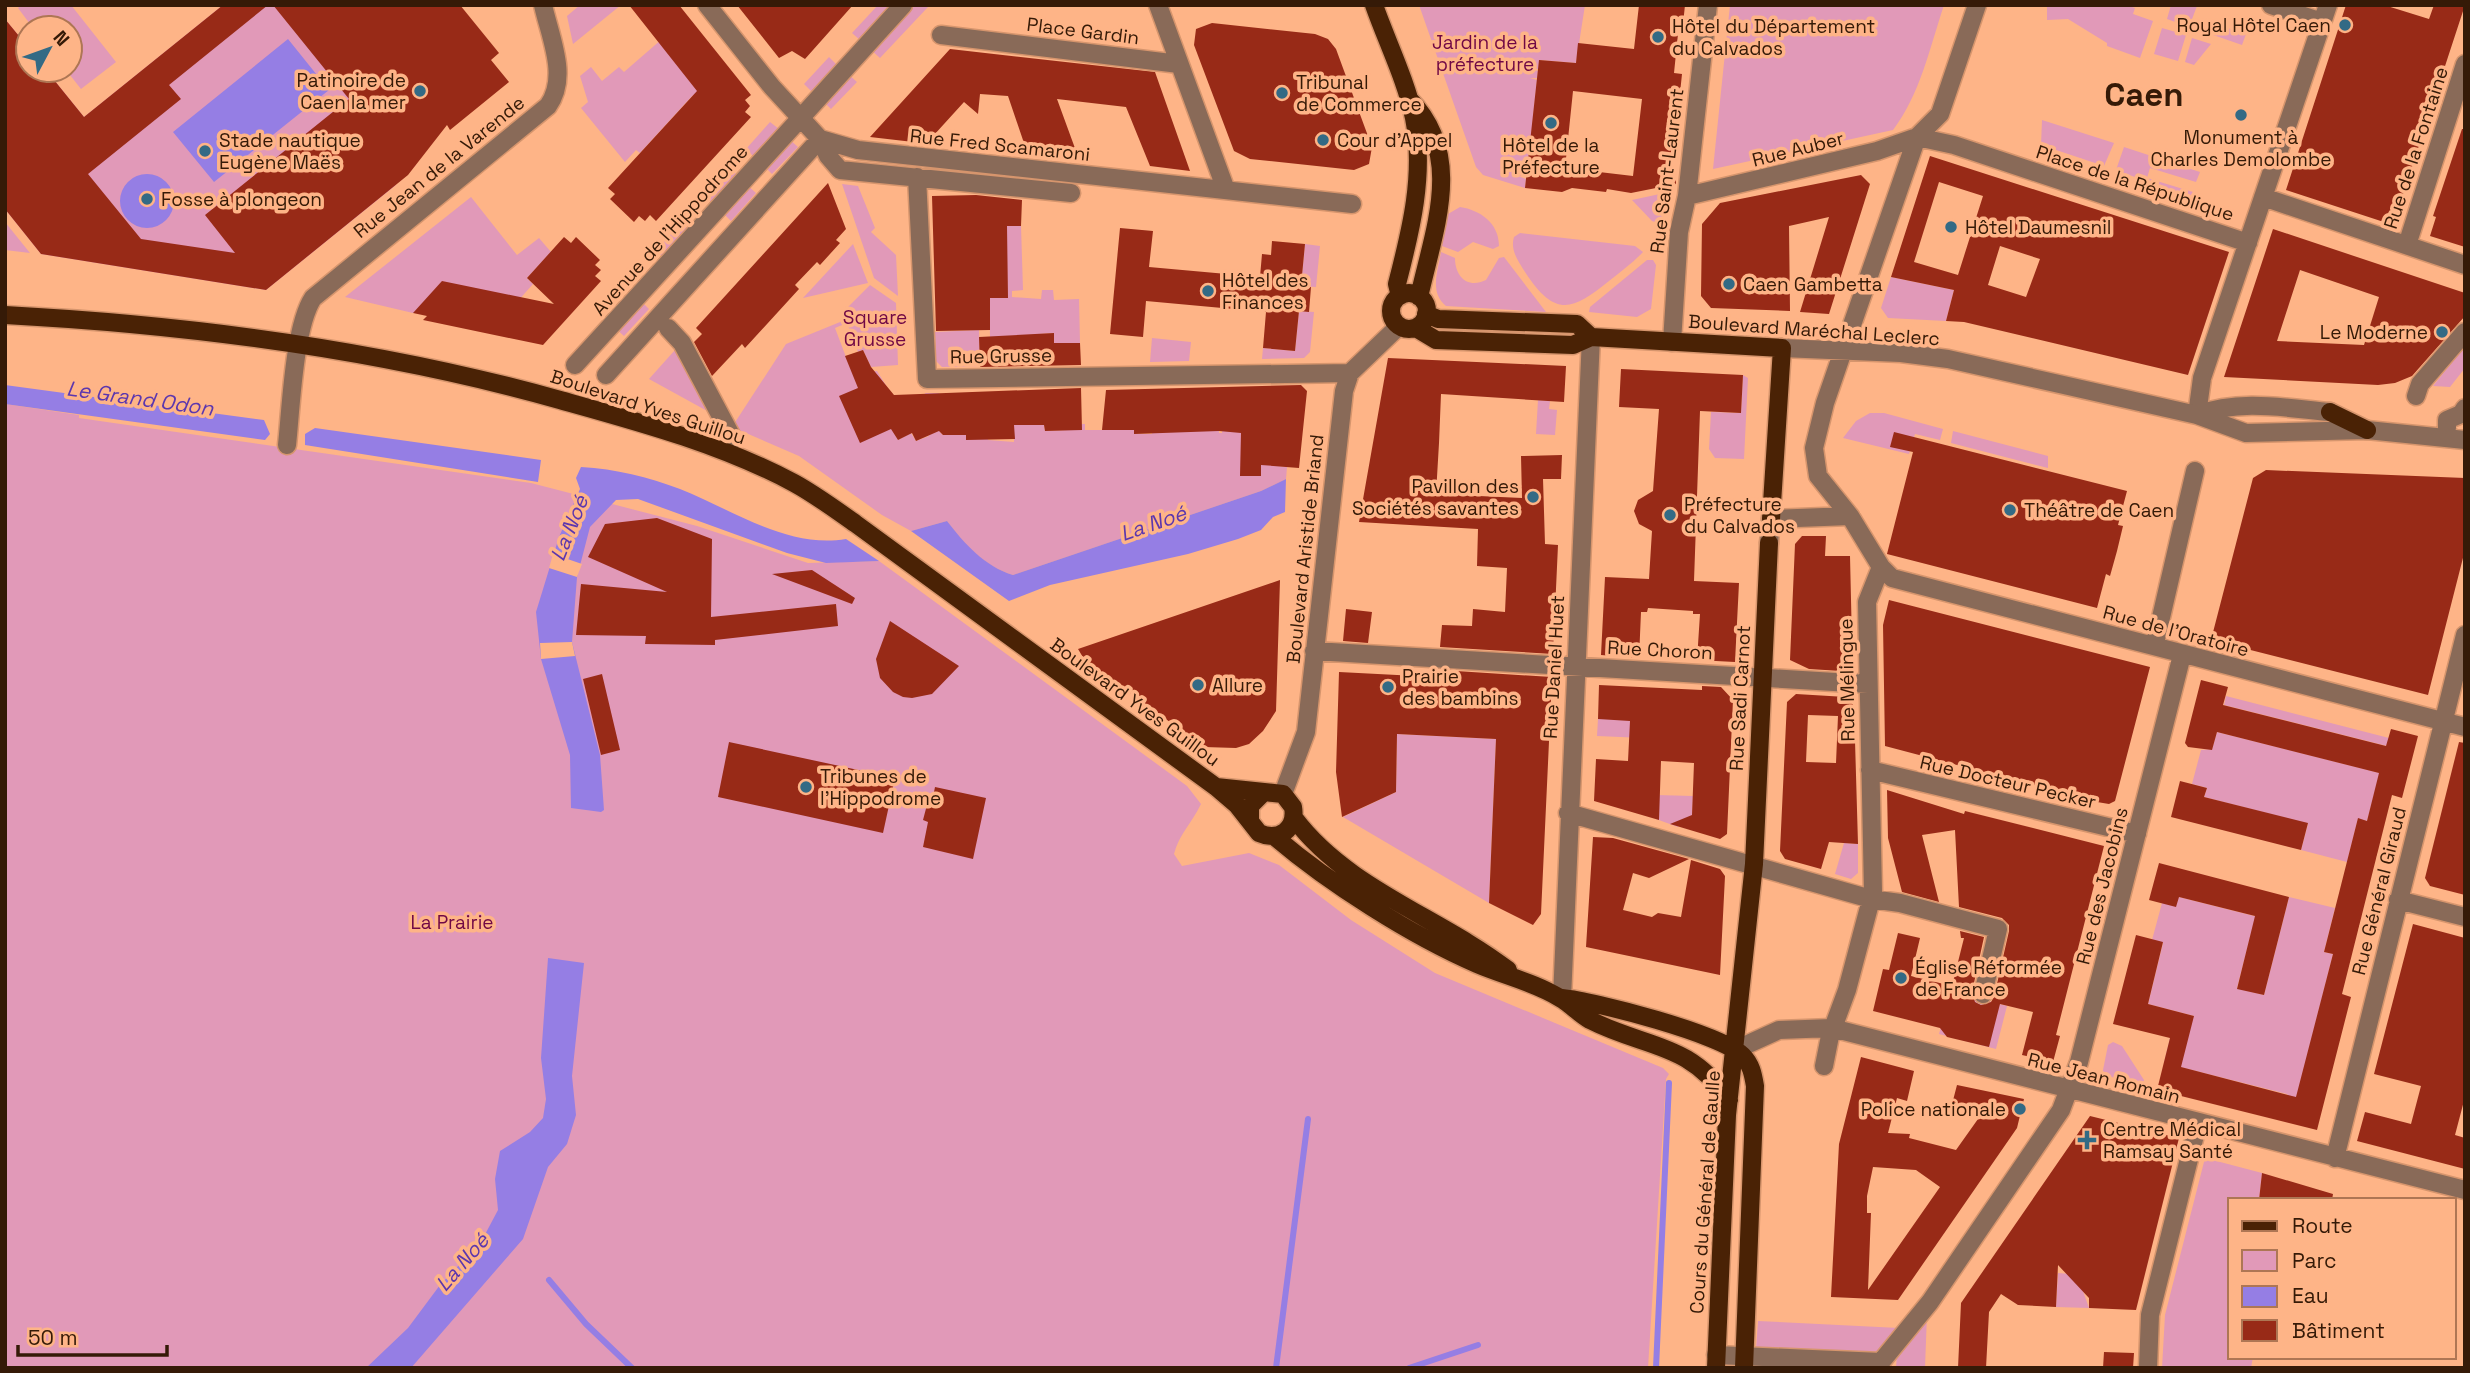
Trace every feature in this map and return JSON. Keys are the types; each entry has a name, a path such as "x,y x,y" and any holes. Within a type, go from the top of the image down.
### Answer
{"main road":[{"path":"1374,5 1407,96 1416,138 1417,183 1412,221 1397,284 1400,296"},
{"path":"1407,96 1427,116 1437,138 1442,174 1443,192 1419,297"},
{"path":"1410,293 1419,297 1426,308 1414,323 1391,310 1400,296 1410,293"},
{"name":"Boulevard Yves Guillou","path":"5,309 55,317"},
{"name":"Boulevard Yves Guillou","path":"5,315 55,317 256,336 424,366 521,388 634,421 735,456 796,484 1031,644 1168,744 1250,820"},
{"name":"Boulevard Maréchal Leclerc","path":"1414,323 1436,340 1573,345 1591,337 1782,348"},
{"name":"Rue Sadi Carnot","path":"1771,519 1782,348"},
{"name":"Boulevard Maréchal Leclerc","path":"2330,412 2367,430"},
{"name":"Rue Sadi Carnot","path":"1735,1049 1754,864 1769,543"},
{"name":"Boulevard Yves Guillou","path":"1216,787 1264,792"},
{"path":"1275,837 1290,828 1294,818 1293,807 1283,794 1264,792 1250,806 1250,820 1259,833 1275,837 1398,922 1477,964 1516,976 1562,998 1589,1019 1690,1059 1714,1079 1728,1100"},
{"path":"1294,818 1334,859 1382,893 1474,944 1516,976"},
{"path":"1562,998 1597,1004 1698,1034 1735,1049"},
{"name":"Cours du Général de Gaulle","path":"1716,1362 1728,1100 1735,1049"},
{"name":"Cours du Général de Gaulle","path":"1735,1049 1752,1069 1755,1086 1744,1362"}],"street":[{"name":"Rue Jean de la Varende","path":"287,445 299,343 305,315 313,298 548,106 555,96 558,70 543,5"},
{"path":"707,5 772,88 820,139 828,156 841,170 1072,192"},
{"name":"Avenue de l'Hippodrome","path":"575,365 904,5"},
{"name":"Place Gardin","path":"1158,5 1226,190"},
{"name":"Rue Saint-Laurent","path":"1672,342 1679,232 1687,196 1708,5"},
{"path":"1881,567 1850,516 1825,488 1818,476 1814,458 1823,409 1917,137 1940,114 1978,5"},
{"name":"Place de la République","path":"1917,137 1954,145 2248,243 2325,14 2271,5"},
{"name":"Place Gardin","path":"941,35 1179,64"},
{"name":"Rue de la Fontaine","path":"2407,245 2465,64"},
{"name":"Rue Auber","path":"1687,196 1877,151 1917,137"},
{"path":"606,375 820,139"},
{"name":"Rue Fred Scamaroni","path":"820,139 858,150 1352,205"},
{"name":"Rue Grusse","path":"917,177 927,379 1350,373"},
{"path":"2261,203 2407,245 2465,265"},
{"path":"2197,415 2202,378 2248,243"},
{"path":"1350,373 1414,323"},
{"path":"668,328 682,343 733,439"},
{"path":"2416,396 2420,384 2465,332"},
{"name":"Rue Daniel Huet","path":"1562,998 1568,813 1591,337"},
{"name":"Boulevard Maréchal Leclerc","path":"1782,348 1901,353 1948,359 2197,415 2246,433 2367,430 2465,440"},
{"name":"Boulevard Aristide Briand","path":"1283,794 1306,733 1342,404 1350,373"},
{"name":"Boulevard Maréchal Leclerc","path":"2197,415 2221,406 2247,404 2330,412"},
{"path":"2446,428 2447,420 2461,414 2465,408"},
{"path":"2156,639 2195,471"},
{"path":"1771,519 1850,516"},
{"name":"Rue Sadi Carnot","path":"1769,543 1771,519"},
{"name":"Rue de l'Oratoire","path":"1881,567 1892,578 1916,586 2465,727"},
{"name":"Rue Mélingue","path":"1824,1066 1832,1028 1847,987 1871,899 1867,602 1881,567"},
{"name":"Rue Général Giraud","path":"2335,1158 2465,635"},
{"name":"Rue Choron","path":"1314,651 1868,684"},
{"name":"Rue des Jacobins","path":"1882,1365 1930,1302 2061,1110 2079,1062 2182,655"},
{"name":"Rue Docteur Pecker","path":"1870,770 2137,834"},
{"path":"1568,813 1871,899 1900,903 1998,929 1983,994"},
{"path":"2398,900 2465,917"},
{"name":"Rue Jean Romain","path":"1735,1049 1779,1030 1832,1028 2465,1190"},
{"path":"2148,1368 2150,1315 2198,1123"},
{"path":"1716,1362 1882,1365"}],"green space":[{"path":"21,5 71,5 78,14 22,14 18,8"},
{"name":"Stade nautique Eugène Maës","path":"223,5 288,5 416,165 394,182 396,185 266,290 41,254 5,209 5,19 14,30 14,84 57,84 84,117"},
{"path":"580,5 621,5 573,44 567,16"},
{"path":"878,5 893,5 861,41 852,33"},
{"path":"910,5 928,7 880,58 870,49"},
{"name":"Jardin de la préfecture","path":"1419,5 1585,5 1576,63 1540,60 1538,69 1531,69 1538,71 1537,78 1530,78 1537,80 1528,167 1519,168 1527,170 1527,176 1518,176 1526,179 1525,188 1483,175 1476,167"},
{"path":"1730,5 1944,5 1917,86 1893,130 1713,169"},
{"path":"2047,5 2126,5 2135,8 2133,14 2153,21 2140,58 2107,46 2107,43 2068,19 2047,20"},
{"path":"2171,5 2197,6 2189,27 2167,19"},
{"path":"2200,19 2246,34 2242,45 2196,29"},
{"path":"84,21 116,62 81,89 77,84 84,84"},
{"path":"2162,28 2186,35 2178,61 2154,54"},
{"path":"2192,38 2211,44 2194,65 2185,62"},
{"path":"662,39 700,93 692,96 640,153 636,150 625,162 581,108 588,102 580,76 591,67 602,81 619,67 624,72"},
{"path":"829,57 837,65 812,92 804,84"},
{"path":"847,73 857,82 831,109 822,100"},
{"path":"2042,120 2114,143 2104,166 2041,145"},
{"path":"770,122 779,129 754,157 746,149"},
{"path":"788,138 798,147 772,174 763,165"},
{"path":"2124,147 2200,172 2196,182 2150,168 2147,178 2193,192 2191,198 2116,170"},
{"path":"730,168 738,176 713,204 705,196"},
{"path":"746,184 756,193 731,221 721,211"},
{"path":"842,184 858,186 875,228 871,232 896,255 898,296 874,278"},
{"path":"1669,192 1660,224 1652,221 1632,200"},
{"path":"471,197 517,255 539,238 551,252 527,278 533,284 517,302 413,313 345,297"},
{"path":"1460,207 1475,211 1492,224 1499,246 1493,249 1473,242 1458,252 1442,246 1448,214"},
{"path":"5,222 30,253 5,250"},
{"path":"681,223 689,230 664,258 656,250"},
{"path":"1007,226 1021,226 1023,290 1012,291 1012,297 1041,299 1042,290 1053,290 1054,300 1079,299 1080,343 1054,343 1054,333 1039,334 1039,343 990,337 989,292"},
{"path":"1520,233 1635,246 1643,252 1596,291 1584,299 1564,305 1546,297 1520,264 1513,242 1514,237"},
{"path":"853,244 868,283 803,298"},
{"path":"1305,244 1320,246 1316,287 1301,286"},
{"path":"1441,252 1455,258 1460,276 1474,283 1486,280 1499,258 1504,257 1546,312 1446,306 1436,288"},
{"path":"1647,260 1653,260 1656,265 1651,309 1637,317 1589,312 1590,307"},
{"path":"1891,277 1954,290 1946,321 1888,318 1881,308"},
{"name":"Square Grusse","path":"870,285 896,303 898,365 871,367 863,350 858,352 847,323 835,328 849,365 867,372 877,371 892,395 890,426 898,440 911,433 916,441 929,436 925,393 939,393 940,432 943,435 988,428 988,440 1014,442 1013,392 1044,425 1045,431 1067,430 1067,424 1085,424 1085,430 1113,430 1134,422 1134,434 1152,434 1152,418 1219,427 1219,433 1222,433 1223,423 1251,422 1261,476 1261,464 1287,467 1286,479 1261,491 1013,575 976,554 947,521 911,531 882,515 799,456 732,427 786,344 850,318 847,308"},
{"path":"640,300 649,309 624,336 614,327"},
{"path":"1299,311 1314,312 1310,352 1304,358 1262,359 1263,348 1295,351"},
{"path":"979,330 980,366 942,367 936,361 935,332"},
{"path":"1152,338 1191,342 1189,361 1150,362"},
{"path":"2465,346 2465,368 2450,387 2433,386"},
{"path":"675,350 709,412 649,379"},
{"path":"1743,375 1748,378 1744,459 1715,458 1709,449 1711,412 1741,413"},
{"path":"1538,400 1550,401 1549,409 1557,410 1555,435 1536,434"},
{"name":"La Prairie","path":"5,404 79,415 79,418 531,483 697,526 808,563 879,561 1187,786 1201,804 1179,840 1174,854 1182,866 1249,853 1279,865 1351,920 1435,973 1663,1068 1669,1074 1666,1079 1648,1368 5,1368"},
{"path":"1870,413 1884,413 1943,429 1940,440 1915,434 1909,454 1843,438 1856,421"},
{"path":"1953,431 2048,456 2048,468 1951,443"},
{"path":"2226,696 2389,738 2387,746 2224,705"},
{"path":"1645,716 1644,738 1597,736 1598,719"},
{"path":"2217,732 2380,773 2367,821 2358,819 2347,862 2301,850 2308,824 2204,797 2207,788 2192,784 2201,750 2212,749"},
{"path":"1397,734 1496,739 1489,903 1343,817 1396,792"},
{"path":"1656,795 1693,796 1692,819 1682,819 1678,827 1656,819"},
{"path":"1844,843 1858,844 1858,873 1851,879 1835,874"},
{"path":"2179,897 2262,918 2253,926 2237,988 2264,995 2289,897 2335,908 2324,952 2333,954 2295,1104 2287,1094 2164,1063 2170,1038 2194,1016 2148,1004 2163,943 2152,940 2162,903"},
{"path":"1951,991 2007,1006 1996,1049 1939,1034"},
{"path":"2113,1042 2122,1046 2144,1080 2143,1084 2102,1075 2108,1045"},
{"path":"2205,1158 2262,1173 2259,1198 2228,1198 2228,1359 2253,1359 2251,1368 2162,1368 2165,1315"},
{"path":"2058,1273 2083,1275 2082,1288 2089,1308 2056,1307"},
{"path":"1927,1314 1925,1368 1896,1368 1897,1354"},
{"path":"1758,1321 1899,1328 1877,1354 1756,1349"}],"water":[{"path":"288,39 329,90 214,182 173,132"},
{"name":"Fosse à plongeon","path":"147,174 166,182 174,201 166,220 147,228 128,220 120,201 128,182"},
{"path":"5,385 264,420 270,434 265,440 5,404"},
{"path":"315,428 541,460 538,482 305,445 305,434"},
{"name":"La Noé","path":"581,467 644,477 782,533 824,541 846,539 879,561 826,563 787,553 638,499 616,500 590,527 577,577 572,642 600,755 604,810 601,812 571,808 570,755 541,659 536,612 559,537 580,489 576,478"},
{"path":"1286,479 1285,512 1273,517 1261,530 1188,554 1050,585 1009,601 911,531 947,521 984,560 1013,575 1261,491"},
{"name":"La Noé","path":"548,958 584,963 572,1076 576,1115 567,1144 548,1167 523,1239 411,1368 366,1368 408,1328 440,1285 481,1242 498,1210 495,1179 500,1151 530,1132 543,1118 546,1099 541,1058"}],"pier":[{"path":"553,554 582,564 577,577 549,568"},
{"path":"572,642 575,656 541,659 540,643"}],"building":[{"name":"Stade nautique Eugène Maës","path":"223,5 268,5 169,85 181,99 88,174 141,239 235,253 205,215 349,99 273,5 460,5 499,53 491,60 509,82 450,130 447,125 408,175 266,290 41,254 5,209 5,19 14,30 14,84 57,84 84,117"},
{"path":"629,5 679,5 751,95 745,100 750,106 745,112 751,117 656,221 650,215 645,221 639,216 634,222 610,199 615,194 608,188 697,91"},
{"path":"737,5 853,5 805,59 792,51 779,58"},
{"name":"Hôtel de la Préfecture","path":"1639,5 1685,5 1683,24 1679,24 1674,73 1682,74 1671,179 1676,180 1676,184 1631,193 1607,189 1606,192 1572,188 1562,192 1525,188 1539,60 1576,63 1578,43 1634,49","holes":["1573,91 1642,99 1633,176 1565,168"]},
{"path":"2346,5 2384,5 2429,19 2434,5 2465,5 2393,225 2286,190"},
{"name":"Tribunal de Commerce","path":"1212,23 1315,34 1328,39 1336,49 1372,147 1369,164 1354,170 1250,159 1234,151 1194,45 1196,29"},
{"path":"950,49 1155,72 1190,171 1150,166 1126,107 1057,99 1076,151 1025,146 1008,96 980,94 978,114 964,102 934,135 929,135 922,143 870,137"},
{"path":"2462,129 2465,129 2465,247 2430,236 2436,217 2433,216"},
{"path":"1930,156 2229,252 2188,375 1964,322 1946,321 1954,290 1891,277","holes":["1939,182 1983,196 1958,275 1914,262","2000,246 2040,259 2026,297 1988,285"]},
{"path":"1861,175 1870,184 1829,314 1800,312 1829,217 1789,226 1790,311 1711,308 1701,296 1702,224 1720,203"},
{"path":"828,183 846,229 836,240 840,243 820,265 817,262 795,285 799,289 745,348 742,344 712,376 694,342 702,334 696,328"},
{"path":"976,195 1022,200 1021,226 1007,226 1008,298 990,298 990,330 936,331 932,196"},
{"name":"Hôtel des Finances","path":"1120,228 1153,231 1149,267 1260,277 1262,254 1271,255 1272,241 1305,244 1301,286 1311,287 1309,312 1299,311 1295,351 1263,348 1266,312 1146,301 1143,337 1110,334"},
{"path":"2273,229 2465,293 2465,316 2412,376 2395,383 2378,385 2224,377","holes":["2300,270 2379,297 2364,345 2277,341"]},
{"path":"564,237 571,243 576,237 600,260 595,265 601,270 595,276 601,281 543,345 423,320 427,316 413,313 442,281 554,304 527,278"},
{"path":"1054,333 1054,343 1080,343 1081,365 980,367 979,337"},
{"path":"863,350 871,367 894,395 1081,388 1082,430 1045,431 1044,425 1014,425 1015,439 966,440 966,435 943,435 939,431 916,441 912,433 898,440 891,429 860,443 839,396 858,388 845,356"},
{"path":"1388,358 1566,366 1564,402 1441,394 1436,494 1522,498 1521,456 1562,455 1561,479 1543,479 1545,544 1558,545 1553,654 1440,647 1442,625 1472,626 1473,609 1505,612 1507,568 1477,566 1478,529 1359,522"},
{"name":"Préfecture du Calvados","path":"1621,369 1743,375 1741,413 1700,411 1694,581 1739,583 1735,662 1697,660 1700,614 1693,614 1693,611 1648,608 1647,612 1641,612 1639,658 1601,655 1605,577 1649,579 1652,531 1639,524 1634,511 1638,500 1653,491 1659,409 1619,407"},
{"path":"1301,385 1307,391 1299,468 1261,465 1261,476 1240,476 1241,433 1219,431 1134,434 1134,430 1102,430 1106,390"},
{"name":"Théâtre de Caen","path":"1894,432 2127,491 2118,525 2123,526 2117,551 2110,576 2106,574 2097,608 1887,554 1913,452 1890,447"},
{"path":"2266,470 2465,478 2465,550 2428,695 2211,640 2253,478"},
{"path":"657,518 712,539 711,617 836,604 838,626 715,640 715,645 645,644 646,636 576,635 581,584 667,592 588,557 605,524"},
{"path":"1802,536 1826,536 1825,556 1850,556 1852,643 1856,644 1857,652 1852,664 1841,671 1809,669 1790,660 1795,544"},
{"path":"812,570 855,598 852,604 772,574"},
{"name":"Allure","path":"1280,580 1276,711 1263,731 1249,744 1236,748 1204,747 1084,659 1078,649"},
{"path":"1889,600 2150,667 2115,801 2109,804 2097,802 1885,746 1883,625"},
{"path":"1346,609 1372,612 1368,643 1343,641"},
{"path":"890,621 959,666 932,694 903,697 893,692 880,678 876,659"},
{"path":"1456,671 1552,677 1541,914 1533,925 1489,903 1496,739 1397,734 1396,792 1342,817 1336,772 1339,672 1455,678"},
{"path":"602,674 620,750 601,755 583,679"},
{"path":"2201,680 2228,687 2223,705 2386,746 2391,729 2418,736 2402,798 2392,795 2342,994 2351,997 2317,1130 2157,1090 2170,1038 2113,1024 2136,935 2163,942 2148,1004 2194,1016 2181,1067 2296,1097 2333,954 2324,952 2358,818 2367,821 2379,773 2217,732 2212,750 2188,747 2185,743"},
{"path":"1599,685 1702,690 1702,686 1721,687 1733,700 1727,834 1720,839 1670,824 1692,815 1694,763 1661,761 1659,820 1594,801 1596,759 1628,761 1630,721 1598,719"},
{"path":"1796,694 1846,697 1854,706 1858,844 1829,842 1821,869 1785,859 1780,851 1787,702","holes":["1808,715 1838,716 1836,763 1806,762"]},
{"name":"Tribunes de l'Hippodrome","path":"729,742 895,778 883,833 718,797"},
{"path":"2459,742 2465,743 2465,895 2430,886 2425,878"},
{"path":"2180,781 2207,788 2204,797 2308,823 2301,850 2171,817"},
{"path":"935,787 986,798 973,859 923,847 928,822 923,820 928,801 932,802"},
{"path":"1887,790 1964,814 1965,811 2104,846 2056,1035 2060,1036 2053,1062 2022,1055 2033,1012 2000,1004 1989,1047 1947,1037 1940,1028 1873,1011 1883,969 1889,970 1898,933 1920,938 1911,976 1952,986 1964,938 1961,938 1960,931 1984,937 1972,992 1975,1002 1981,1005 1991,1002 1994,997 2009,931 2009,925 2002,918 1959,907 1955,830 1922,835 1939,902 1902,892 1888,838"},
{"path":"1593,837 1613,838 1689,859 1649,878 1633,873 1623,910 1652,917 1658,913 1681,917 1691,860 1720,869 1725,876 1720,975 1586,947"},
{"path":"2159,863 2289,897 2264,995 2237,989 2255,916 2179,897 2176,907 2149,900"},
{"path":"2413,924 2465,938 2465,1097 2455,1135 2465,1138 2465,1169 2357,1141 2365,1112 2411,1124 2421,1086 2374,1074"},
{"path":"1861,1057 1914,1071 1907,1101 1897,1098 1888,1133 1910,1134 1909,1138 1956,1150 1978,1119 1950,1112 1957,1085 2024,1099 2017,1128 1898,1300 1831,1297 1839,1144","holes":["1873,1167 1916,1170 1940,1187 1868,1290 1871,1213 1867,1213 1867,1196"]},
{"path":"2090,1116 2179,1138 2136,1310 2089,1308 2089,1298 2058,1265 2056,1307 2018,1305 2001,1294 1989,1312 1986,1368 1958,1368 1961,1303"},
{"path":"2262,1173 2333,1194 2332,1198 2259,1198"},
{"path":"2104,1352 2134,1353 2133,1368 2103,1368"}],"waterway":[{"path":"1656,1368 1669,1083"},
{"path":"1276,1368 1308,1119"},
{"path":"549,1280 586,1324 632,1368"},
{"path":"1409,1368 1478,1345"}],"place":[{"name":"Royal Hôtel Caen","path":"2345,25"},
{"name":"Hôtel du Département du Calvados","path":"1658,37"},
{"name":"Patinoire de Caen la mer","path":"420,91"},
{"name":"Tribunal de Commerce","path":"1282,93"},
{"name":"Monument à Charles Demolombe","path":"2241,115"},
{"name":"Hôtel de la Préfecture","path":"1551,123"},
{"name":"Cour d'Appel","path":"1323,140"},
{"name":"Stade nautique Eugène Maës","path":"205,151"},
{"name":"Fosse à plongeon","path":"147,199"},
{"name":"Hôtel Daumesnil","path":"1951,227"},
{"name":"Caen Gambetta","path":"1729,284"},
{"name":"Hôtel des Finances","path":"1208,291"},
{"name":"Le Moderne","path":"2442,332"},
{"name":"Pavillon des Sociétés savantes","path":"1533,497"},
{"name":"Théâtre de Caen","path":"2010,510"},
{"name":"Préfecture du Calvados","path":"1670,515"},
{"name":"Allure","path":"1198,685"},
{"name":"Prairie des bambins","path":"1388,687"},
{"name":"Tribunes de l'Hippodrome","path":"806,787"},
{"name":"Église Réformée de France","path":"1901,978"},
{"name":"Police nationale","path":"2020,1109"},
{"name":"Centre Médical Ramsay Santé","path":"2087,1140"}],"district":[{"name":"Caen","path":"2144,95"}],"water label":[{"name":"Le Grand Odon","path":"140,398"}]}
